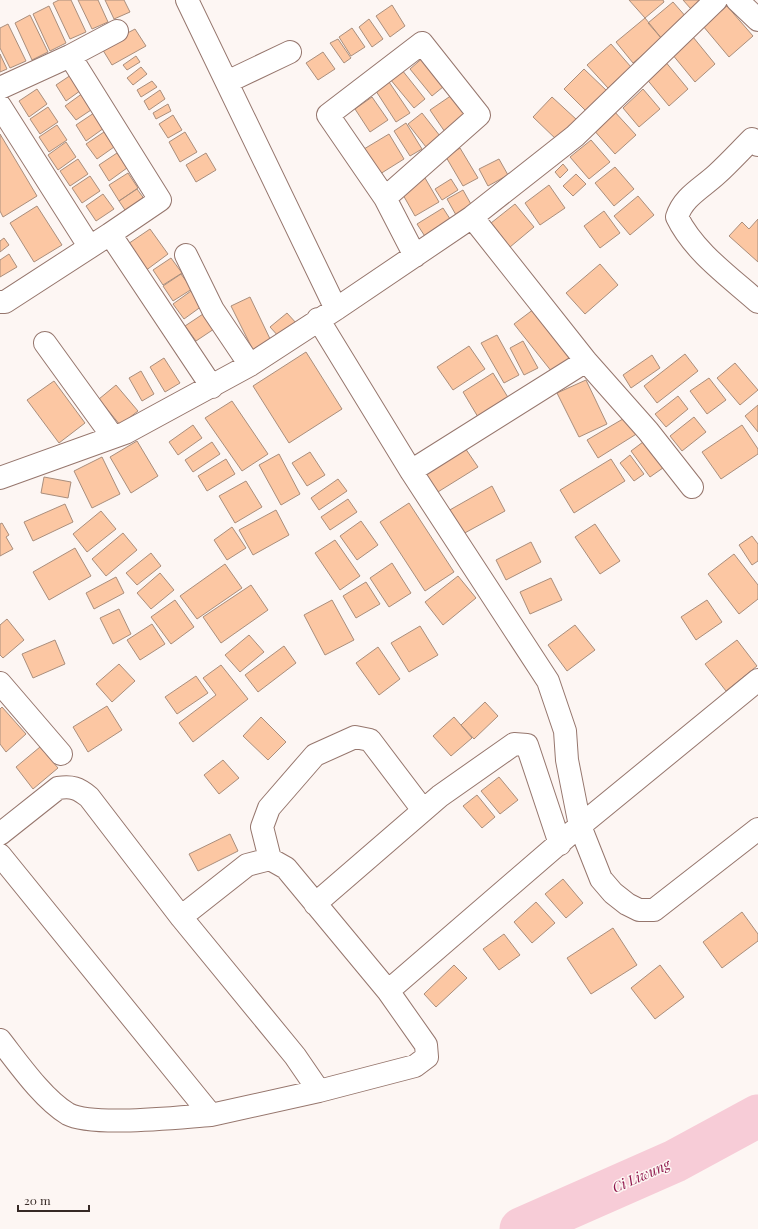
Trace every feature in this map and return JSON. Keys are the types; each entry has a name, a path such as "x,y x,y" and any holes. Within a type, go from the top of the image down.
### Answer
{"street":[{"path":"187,0 227,82 327,314 411,471 548,681 565,731 567,760 580,826 601,879 613,893 627,904 639,910 654,910 758,829"},
{"path":"0,478 125,433 212,387 250,365 415,256 472,217 574,136 716,0"},
{"path":"738,0 758,20"},
{"path":"0,88 70,56 116,31"},
{"path":"385,198 478,115 422,43 328,115 385,198 415,256"},
{"path":"227,82 290,52"},
{"path":"0,302 5,302 160,200 70,56"},
{"path":"0,106 89,246"},
{"path":"758,145 752,139 716,175 685,201 680,208 677,217 684,232 701,250 758,302"},
{"path":"472,217 586,361 648,431 692,487"},
{"path":"110,234 212,387"},
{"path":"186,255 213,310 250,365"},
{"path":"45,343 113,437"},
{"path":"411,471 586,361"},
{"path":"388,991 580,826 758,680"},
{"path":"0,683 61,754"},
{"path":"270,859 262,827 269,808 315,755 355,736 370,740 423,810"},
{"path":"315,904 423,810 514,744 527,745 560,844"},
{"path":"0,834 58,788 69,786 78,788 89,797 182,917 294,1056 319,1091"},
{"path":"0,855 211,1115"},
{"path":"0,1040 30,1079 69,1114 83,1119 102,1121 211,1115 319,1091 415,1066 427,1057 426,1045 388,991 286,868 270,859 247,865 182,917"}],"building":[{"path":"59,0 71,0 86,32 70,39 53,3"},
{"path":"78,0 98,0 108,22 92,29"},
{"path":"105,0 124,0 130,12 114,19"},
{"path":"629,0 663,0 664,2 645,18"},
{"path":"683,0 701,0 691,9"},
{"path":"673,2 687,18 662,39 648,23"},
{"path":"392,5 405,26 390,37 376,16"},
{"path":"49,6 66,43 50,51 33,14"},
{"path":"727,6 753,36 729,57 703,26"},
{"path":"30,15 48,52 32,60 15,23"},
{"path":"645,18 662,39 633,63 616,42"},
{"path":"369,19 383,39 372,47 359,27"},
{"path":"8,24 26,61 10,68 0,48 0,28"},
{"path":"352,28 365,47 351,56 339,37"},
{"path":"135,29 146,46 112,65 101,47"},
{"path":"693,37 715,64 695,82 672,54"},
{"path":"338,39 351,58 344,63 330,43"},
{"path":"611,44 631,67 608,88 587,65"},
{"path":"323,52 335,69 318,80 306,63"},
{"path":"0,54 7,69 0,72"},
{"path":"426,55 449,82 432,96 410,69"},
{"path":"136,56 140,62 127,70 123,65"},
{"path":"664,60 688,89 669,106 645,77"},
{"path":"141,67 147,74 133,85 127,78"},
{"path":"584,69 607,91 587,112 564,89"},
{"path":"402,70 425,99 414,108 390,79"},
{"path":"74,73 84,88 66,101 56,85"},
{"path":"387,79 410,113 396,122 374,88"},
{"path":"152,81 157,87 141,97 137,90"},
{"path":"37,89 47,104 29,117 19,101"},
{"path":"643,89 660,109 639,127 623,108"},
{"path":"160,90 165,99 149,110 144,101"},
{"path":"83,93 94,108 76,120 65,106"},
{"path":"452,95 467,116 445,132 430,110"},
{"path":"372,97 388,120 370,132 355,109"},
{"path":"552,97 577,120 558,141 533,117"},
{"path":"168,104 171,111 156,119 153,113"},
{"path":"48,107 58,122 40,134 30,119"},
{"path":"613,110 636,135 615,154 592,128"},
{"path":"94,113 104,128 86,141 76,125"},
{"path":"422,113 440,136 426,147 408,124"},
{"path":"173,115 182,130 168,138 159,124"},
{"path":"406,123 422,149 410,156 394,131"},
{"path":"57,125 67,140 49,152 39,137"},
{"path":"104,132 114,147 97,159 86,144"},
{"path":"185,132 197,152 180,162 169,142"},
{"path":"0,134 37,196 3,217 0,211"},
{"path":"389,134 404,159 380,174 364,149"},
{"path":"591,140 610,162 589,179 570,157"},
{"path":"66,142 76,157 58,170 48,155"},
{"path":"460,148 478,178 463,186 446,157"},
{"path":"117,153 127,168 109,181 99,165"},
{"path":"206,153 216,170 196,182 186,165"},
{"path":"78,159 88,174 70,186 60,171"},
{"path":"499,159 508,175 488,186 479,169"},
{"path":"563,164 568,170 560,178 555,172"},
{"path":"615,167 634,189 614,206 595,183"},
{"path":"128,173 138,188 119,201 109,185"},
{"path":"576,174 586,184 573,196 563,186"},
{"path":"90,176 100,191 82,203 72,188"},
{"path":"425,178 439,202 415,216 402,193"},
{"path":"451,179 458,190 442,200 435,189"},
{"path":"549,185 565,208 540,225 525,203"},
{"path":"137,189 148,204 129,216 119,201"},
{"path":"463,190 472,206 456,215 447,199"},
{"path":"103,194 114,209 96,221 86,206"},
{"path":"638,196 654,215 630,235 614,216"},
{"path":"515,204 534,227 510,247 491,223"},
{"path":"37,206 62,245 34,262 10,223"},
{"path":"443,208 452,222 426,238 417,224"},
{"path":"604,211 620,233 600,248 584,226"},
{"path":"758,219 758,262 729,236 742,222 749,229"},
{"path":"150,229 168,254 141,274 122,248"},
{"path":"4,238 9,245 0,252 0,241"},
{"path":"9,254 17,267 0,277 0,260"},
{"path":"171,258 182,273 163,285 153,270"},
{"path":"600,264 618,285 585,314 566,293"},
{"path":"181,274 192,289 173,301 163,286"},
{"path":"191,291 202,306 184,319 173,304"},
{"path":"250,297 272,343 254,352 231,306"},
{"path":"534,309 572,356 552,372 514,324"},
{"path":"287,313 297,324 280,338 270,327"},
{"path":"203,314 214,329 196,341 185,326"},
{"path":"497,335 519,375 504,383 481,343"},
{"path":"523,341 538,368 524,375 510,348"},
{"path":"469,346 485,369 453,390 437,367"},
{"path":"306,352 342,409 289,443 253,386"},
{"path":"685,354 698,371 657,403 644,386"},
{"path":"652,355 660,368 631,388 623,375"},
{"path":"164,358 180,383 165,392 150,367"},
{"path":"735,363 758,390 740,405 717,378"},
{"path":"141,371 154,394 142,401 129,378"},
{"path":"493,373 509,399 478,417 463,392"},
{"path":"709,378 726,400 707,414 690,391"},
{"path":"586,380 607,424 579,437 557,393"},
{"path":"54,381 85,423 59,443 27,400"},
{"path":"116,385 138,411 120,425 99,399"},
{"path":"678,396 688,409 666,427 655,414"},
{"path":"232,401 268,454 242,471 205,418"},
{"path":"758,405 758,432 745,416"},
{"path":"628,416 638,433 598,458 587,440"},
{"path":"694,417 706,432 682,451 670,436"},
{"path":"193,425 202,438 178,455 169,442"},
{"path":"742,425 758,449 758,454 721,479 702,452"},
{"path":"651,436 670,463 650,477 631,451"},
{"path":"137,441 158,476 131,493 110,457"},
{"path":"212,442 220,454 193,472 185,460"},
{"path":"463,445 478,467 433,495 419,473"},
{"path":"310,452 325,475 307,486 292,463"},
{"path":"279,454 300,494 281,505 259,465"},
{"path":"630,455 644,474 634,481 620,463"},
{"path":"102,457 120,494 92,508 74,471"},
{"path":"226,459 235,474 207,491 198,476"},
{"path":"611,459 625,481 574,513 560,490"},
{"path":"44,477 71,482 68,498 41,493"},
{"path":"338,479 347,491 319,510 311,498"},
{"path":"246,481 262,507 235,523 219,496"},
{"path":"492,486 505,511 461,535 448,511"},
{"path":"348,499 357,512 330,530 321,517"},
{"path":"409,503 454,572 425,591 380,522"},
{"path":"65,504 73,522 33,541 24,522"},
{"path":"276,510 289,535 253,555 239,530"},
{"path":"101,511 116,529 87,552 73,534"},
{"path":"361,521 378,545 357,560 340,536"},
{"path":"2,523 9,535 6,537 13,549 0,556 0,524"},
{"path":"595,524 620,561 600,574 575,537"},
{"path":"232,527 246,548 227,560 214,540"},
{"path":"123,533 137,550 106,576 92,559"},
{"path":"752,536 758,544 758,561 752,565 739,545"},
{"path":"335,540 360,576 340,590 315,553"},
{"path":"531,542 541,562 506,580 496,560"},
{"path":"75,548 91,576 49,600 33,572"},
{"path":"151,553 161,566 137,585 126,573"},
{"path":"734,554 758,585 758,599 739,614 708,574"},
{"path":"392,563 411,593 389,607 370,578"},
{"path":"225,564 242,588 197,619 180,596"},
{"path":"160,573 174,590 151,609 137,593"},
{"path":"458,576 476,598 443,625 425,602"},
{"path":"116,577 124,593 94,609 86,593"},
{"path":"551,578 562,600 530,614 520,592"},
{"path":"366,582 380,604 356,618 343,596"},
{"path":"251,585 268,610 221,643 203,617"},
{"path":"175,600 194,627 171,644 151,617"},
{"path":"332,600 354,640 325,655 304,615"},
{"path":"707,600 722,622 696,640 681,617"},
{"path":"119,609 131,634 113,644 100,618"},
{"path":"7,619 24,640 3,658 0,655 0,625"},
{"path":"152,624 165,644 140,660 127,640"},
{"path":"575,625 595,650 567,671 548,645"},
{"path":"420,626 438,655 409,672 391,643"},
{"path":"249,635 264,652 240,672 225,655"},
{"path":"55,640 65,664 33,678 22,654"},
{"path":"737,640 757,666 726,691 705,664"},
{"path":"284,646 296,663 258,692 245,675"},
{"path":"378,647 400,679 379,695 356,663"},
{"path":"119,664 135,681 112,702 96,684"},
{"path":"221,665 248,699 193,742 179,723 216,695 203,678"},
{"path":"196,676 208,693 177,714 165,697"},
{"path":"485,702 498,716 474,739 461,725"},
{"path":"107,706 122,730 88,752 73,727"},
{"path":"2,707 26,734 6,752 0,744 0,709"},
{"path":"261,717 286,742 268,760 243,736"},
{"path":"454,717 472,738 451,756 433,736"},
{"path":"40,747 58,768 33,789 16,767"},
{"path":"223,760 239,778 219,794 204,775"},
{"path":"499,777 518,800 500,814 481,791"},
{"path":"477,795 495,817 482,828 463,806"},
{"path":"230,834 238,851 198,871 189,854"},
{"path":"563,879 583,903 566,918 545,894"},
{"path":"536,902 555,923 532,943 514,922"},
{"path":"742,912 758,934 758,941 722,968 703,942"},
{"path":"613,928 637,965 591,994 567,958"},
{"path":"504,934 520,955 499,970 483,949"},
{"path":"454,965 467,978 436,1007 424,994"},
{"path":"660,965 684,997 655,1019 631,988"}],"waterway":[{"name":"Ci Liwung","path":"521,1229 675,1161 758,1116"}]}
